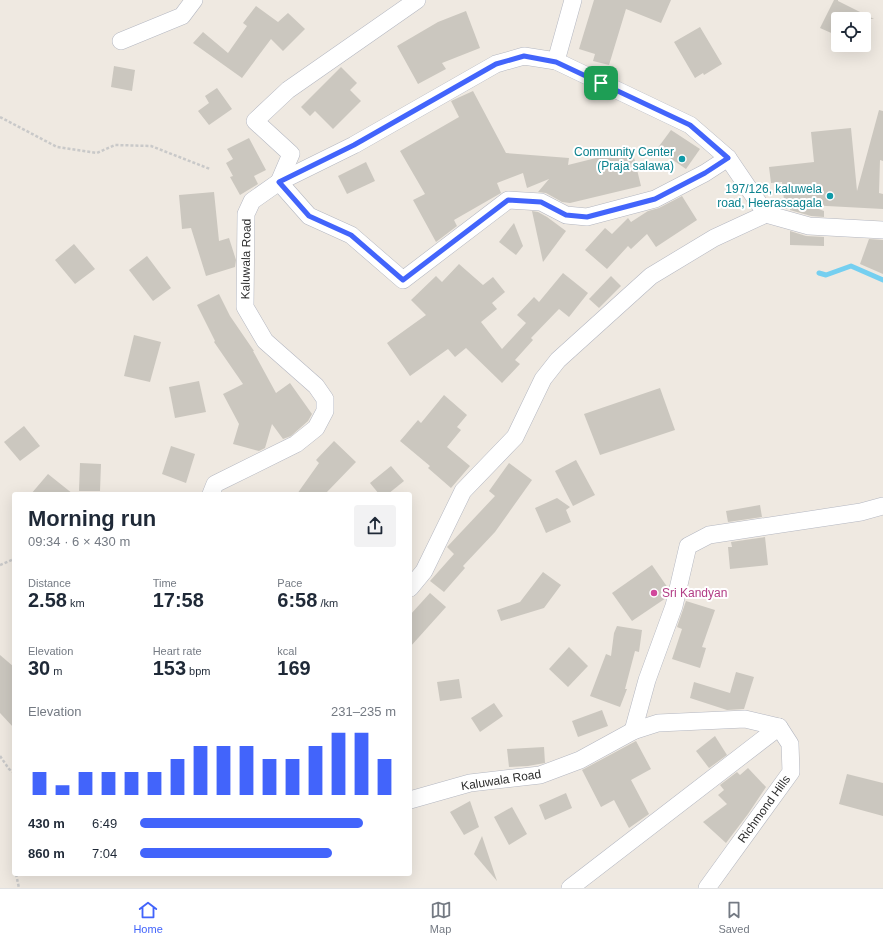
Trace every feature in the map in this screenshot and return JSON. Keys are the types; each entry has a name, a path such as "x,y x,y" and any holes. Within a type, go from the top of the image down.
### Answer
{"street":[{"path":"121,41 182,16 194,0"},
{"path":"417,0 288,90 255,121 291,154 279,182 309,216 351,235 403,280 508,200 541,202 566,215 587,217 655,199 705,173 728,158"},
{"path":"556,62 573,0"},
{"name":"Kaluwala Road","path":"212,492 215,484 296,444 316,428 325,411 325,399 316,386 265,341 245,307 246,214 252,201 279,182 354,145 496,64 524,56 556,62 690,125 728,158 766,214"},
{"path":"412,586 424,571 463,491 515,437 543,379 558,360 651,276 714,238 766,214 809,226 883,230"},
{"path":"633,731 647,680 674,606 688,546 709,535 861,512 883,506"},
{"path":"633,731 658,723 746,719 779,727"},
{"path":"570,888 779,727"},
{"name":"Richmond Hills","path":"707,888 791,772 790,744 779,727"},
{"name":"Kaluwala Road","path":"412,799 470,783 540,775 580,760 633,731"}],"path":[{"path":"0,116 57,147 97,153 115,146 151,146 210,169"},
{"path":"0,565 12,560"},
{"path":"0,756 12,771"},
{"path":"16,876 19,888"}],"building":[{"path":"594,0 671,0 661,23 626,9 609,65 593,61 595,54 579,49"},
{"path":"834,0 838,0 860,12 831,12 831,33 820,28"},
{"path":"256,6 278,22 288,13 305,29 283,51 271,39 242,78 193,43 203,32 228,53 247,26 243,23"},
{"path":"466,11 480,48 442,63 446,69 418,84 397,46 438,22"},
{"path":"700,27 722,64 704,75 703,73 695,78 674,42"},
{"path":"114,66 135,70 132,91 111,87"},
{"path":"341,67 357,83 350,90 361,101 333,129 315,111 310,116 301,107"},
{"path":"217,88 232,109 209,125 198,111 209,103 205,96"},
{"path":"473,91 506,153 569,158 568,165 632,149 641,186 570,203 562,202 546,193 538,192 549,179 527,188 523,173 497,183 501,193 454,220 457,226 436,242 413,200 425,194 400,151 459,117 451,101"},
{"path":"879,110 883,111 883,161 880,160 879,193 883,194 883,209 808,205 824,211 824,217 811,216 790,210 790,208 785,209 782,182 771,183 769,167 814,162 811,132 851,128 857,191"},
{"name":"Community Center (Praja salawa)","path":"671,130 700,149 686,169 657,149"},
{"path":"249,138 266,170 254,176 258,184 240,195 230,177 233,176 226,163 233,159 227,149"},
{"path":"366,162 375,181 347,194 338,176"},
{"path":"214,192 219,241 229,238 236,260 235,267 206,276 191,228 182,229 179,195"},
{"path":"682,196 697,220 656,247 647,234 631,249 628,246 607,269 585,250 605,228 612,234 628,218 631,222 648,211 659,208"},
{"path":"532,211 538,212 547,217 566,231 543,262"},
{"path":"514,223 523,246 516,255 499,242"},
{"path":"790,231 806,236 824,237 824,246 790,245"},
{"path":"869,239 883,240 883,274 860,264"},
{"path":"74,244 95,269 75,284 55,260"},
{"path":"147,256 171,288 153,301 129,270"},
{"path":"459,264 483,285 493,277 505,292 492,303 497,309 481,322 502,349 526,323 517,315 534,297 539,302 563,273 588,293 569,317 559,309 531,338 533,340 515,360 520,364 502,383 466,348 455,357 448,349 410,376 387,343 426,315 411,300 436,276 442,282"},
{"path":"611,276 621,286 599,308 589,299"},
{"path":"219,294 230,316 254,351 276,393 290,383 312,414 308,421 291,436 283,439 272,424 265,448 259,451 233,444 239,424 223,394 243,384 214,342 215,341 197,305"},
{"path":"134,335 161,342 150,382 124,376"},
{"path":"199,381 206,412 175,418 169,387"},
{"path":"660,388 675,430 600,455 584,414"},
{"path":"444,395 467,415 457,427 461,430 447,447 470,466 451,488 428,468 430,466 400,441 418,420 421,423"},
{"path":"24,426 40,446 20,461 4,442"},
{"path":"334,441 356,462 327,492 298,492 319,463 316,460"},
{"path":"171,446 195,454 186,483 162,474"},
{"path":"576,460 595,495 573,506 555,471"},
{"path":"80,463 101,464 100,491 79,491"},
{"path":"509,463 532,480 495,532 463,566 465,568 444,592 430,581 454,554 447,547 495,496 489,491"},
{"path":"391,466 404,481 390,492 377,492 370,483"},
{"path":"48,474 70,492 33,492"},
{"path":"557,498 570,507 566,510 571,522 546,533 535,508"},
{"path":"760,505 762,517 728,522 726,511"},
{"path":"765,537 768,565 730,569 728,547 732,547 731,542"},
{"path":"652,565 668,588 666,598 632,621 612,593"},
{"path":"543,572 561,585 544,608 501,621 497,610 520,602"},
{"path":"430,593 446,607 412,645 412,613"},
{"path":"686,601 715,610 702,647 706,648 700,668 672,659 682,629 677,627"},
{"path":"617,626 642,630 639,652 635,651 625,689 627,689 620,707 590,696 606,654 611,656 614,633"},
{"path":"569,647 588,666 568,687 549,669"},
{"path":"0,655 12,665 12,726 0,713"},
{"path":"736,672 754,677 744,709 727,710 690,698 694,682 730,693"},
{"path":"459,679 462,698 440,701 437,682"},
{"path":"494,703 503,716 480,732 471,718"},
{"path":"602,710 608,726 578,737 572,721"},
{"path":"715,736 727,755 709,768 696,751"},
{"path":"636,741 651,769 631,780 649,814 629,828 614,800 601,807 582,770"},
{"path":"544,747 545,763 509,767 507,749"},
{"path":"748,768 766,787 726,843 703,822 727,804 718,795 724,790 720,785 737,772 740,775"},
{"path":"847,774 883,783 883,816 839,804"},
{"path":"566,793 572,808 545,820 539,805"},
{"path":"470,801 479,827 464,835 450,812"},
{"path":"512,807 527,834 509,845 494,817"},
{"path":"482,836 497,881 474,854"}],"waterway":[{"path":"819,273 826,275 851,266 883,280"}],"place":[{"name":"Community Center (Praja salawa)","path":"682,159"},
{"name":"197/126, kaluwela road, Heerassagala","path":"830,196"},
{"name":"Sri Kandyan","path":"654,593"}],"route":[{"path":"524,56 556,62 601,83 690,125 728,158 705,173 655,199 587,217 566,215 541,202 508,200 403,280 351,235 309,216 279,182 354,145 496,64 524,56"}]}
